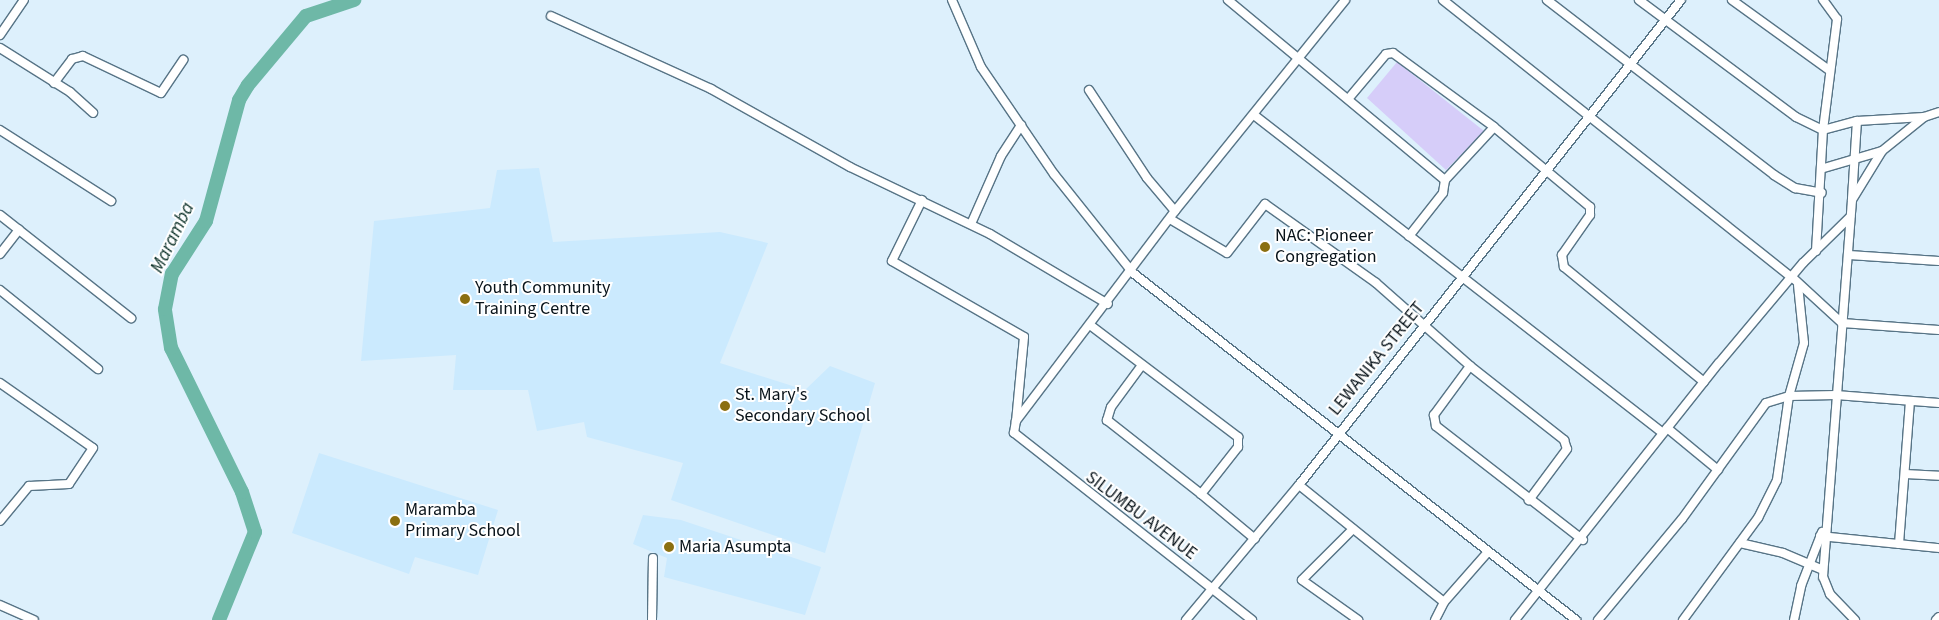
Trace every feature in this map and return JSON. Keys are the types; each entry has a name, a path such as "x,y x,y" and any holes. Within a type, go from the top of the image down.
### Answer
{"street":[{"path":"0,35 24,0"},
{"path":"952,0 977,60 1054,174 1133,273 1338,431 1537,592 1576,620"},
{"path":"1228,0 1349,98 1445,180"},
{"path":"1443,0 1796,282 1842,323 1939,330"},
{"path":"1547,0 1785,183 1822,193"},
{"path":"1640,0 1664,21 1796,117 1823,130 1857,121 1924,117 1939,112"},
{"name":"LEWANIKA STREET","path":"1186,620 1299,485 1338,431 1463,278 1681,0"},
{"path":"1732,0 1829,70"},
{"path":"1816,251 1824,168 1823,130 1829,70 1837,19 1823,0"},
{"path":"1016,421 1133,273 1170,218 1300,60 1342,1"},
{"path":"551,16 711,89 850,167 970,224 1108,304"},
{"path":"0,48 54,83 93,113"},
{"path":"1349,98 1382,58 1393,52 1494,127 1592,210 1562,255 1564,267 1704,382"},
{"path":"54,83 72,59 84,56 161,93 183,60"},
{"path":"1089,90 1147,178 1176,211"},
{"path":"1254,115 1463,278 1718,470"},
{"path":"1852,200 1882,151 1924,117"},
{"path":"1855,620 1825,587 1823,537 1849,255 1857,121"},
{"path":"970,224 1001,156 1022,125"},
{"path":"1409,236 1443,193 1445,180 1494,127"},
{"path":"0,130 112,201"},
{"path":"1824,168 1882,151"},
{"path":"922,200 892,261 1024,337 1016,421"},
{"path":"1170,218 1227,252 1265,204 1376,283 1470,366 1567,444 1564,454 1529,500"},
{"path":"0,215 131,318"},
{"path":"1515,620 1583,540 1704,382 1796,282 1816,251 1850,217"},
{"path":"0,254 20,230"},
{"path":"1849,255 1939,261"},
{"path":"1683,620 1740,543 1777,480 1789,396 1804,343 1796,282"},
{"path":"0,290 98,369"},
{"path":"1090,325 1241,442 1201,494"},
{"path":"1142,365 1111,407 1107,420 1255,539"},
{"path":"1470,366 1433,420 1529,500 1583,540"},
{"path":"0,383 93,448 69,484 29,486 0,521"},
{"path":"1598,620 1718,470 1766,403 1789,396 1836,395 1939,404"},
{"path":"1899,544 1910,402"},
{"name":"SILUMBU AVENUE","path":"1016,421 1014,434 1252,620"},
{"path":"1905,474 1939,476"},
{"path":"1299,485 1444,602"},
{"path":"1353,529 1302,580 1358,620"},
{"path":"1823,537 1939,548"},
{"path":"1794,620 1808,563 1823,537"},
{"path":"1740,543 1808,563 1823,570"},
{"path":"1435,620 1444,602 1488,552"},
{"path":"652,620 653,558"},
{"path":"0,605 34,620"},
{"path":"1936,620 1939,617"}],"shaded area":[{"path":"1397,62 1484,131 1446,170 1367,98"},
{"name":"St. Mary's Secondary School","path":"539,168 553,242 720,232 768,243 720,363 805,390 830,366 875,383 825,553 671,500 683,463 587,437 584,422 537,431 528,390 453,390 456,355 361,361 374,221 490,208 497,170"},
{"name":"Maramba Primary School","path":"319,453 498,510 478,575 415,557 409,574 292,533"},
{"path":"643,515 681,520 821,567 805,615 664,577 667,558 633,544"}],"waterway":[{"name":"Maramba","path":"219,620 255,532 242,492 171,348 165,309 172,274 206,221 239,100 248,85 306,16 354,0"}],"place":[{"name":"NAC: Pioneer Congregation","path":"1265,247"},
{"name":"Youth Community Training Centre","path":"465,299"},
{"name":"St. Mary's Secondary School","path":"725,406"},
{"name":"Maramba Primary School","path":"395,521"},
{"name":"Maria Asumpta","path":"669,547"}]}
